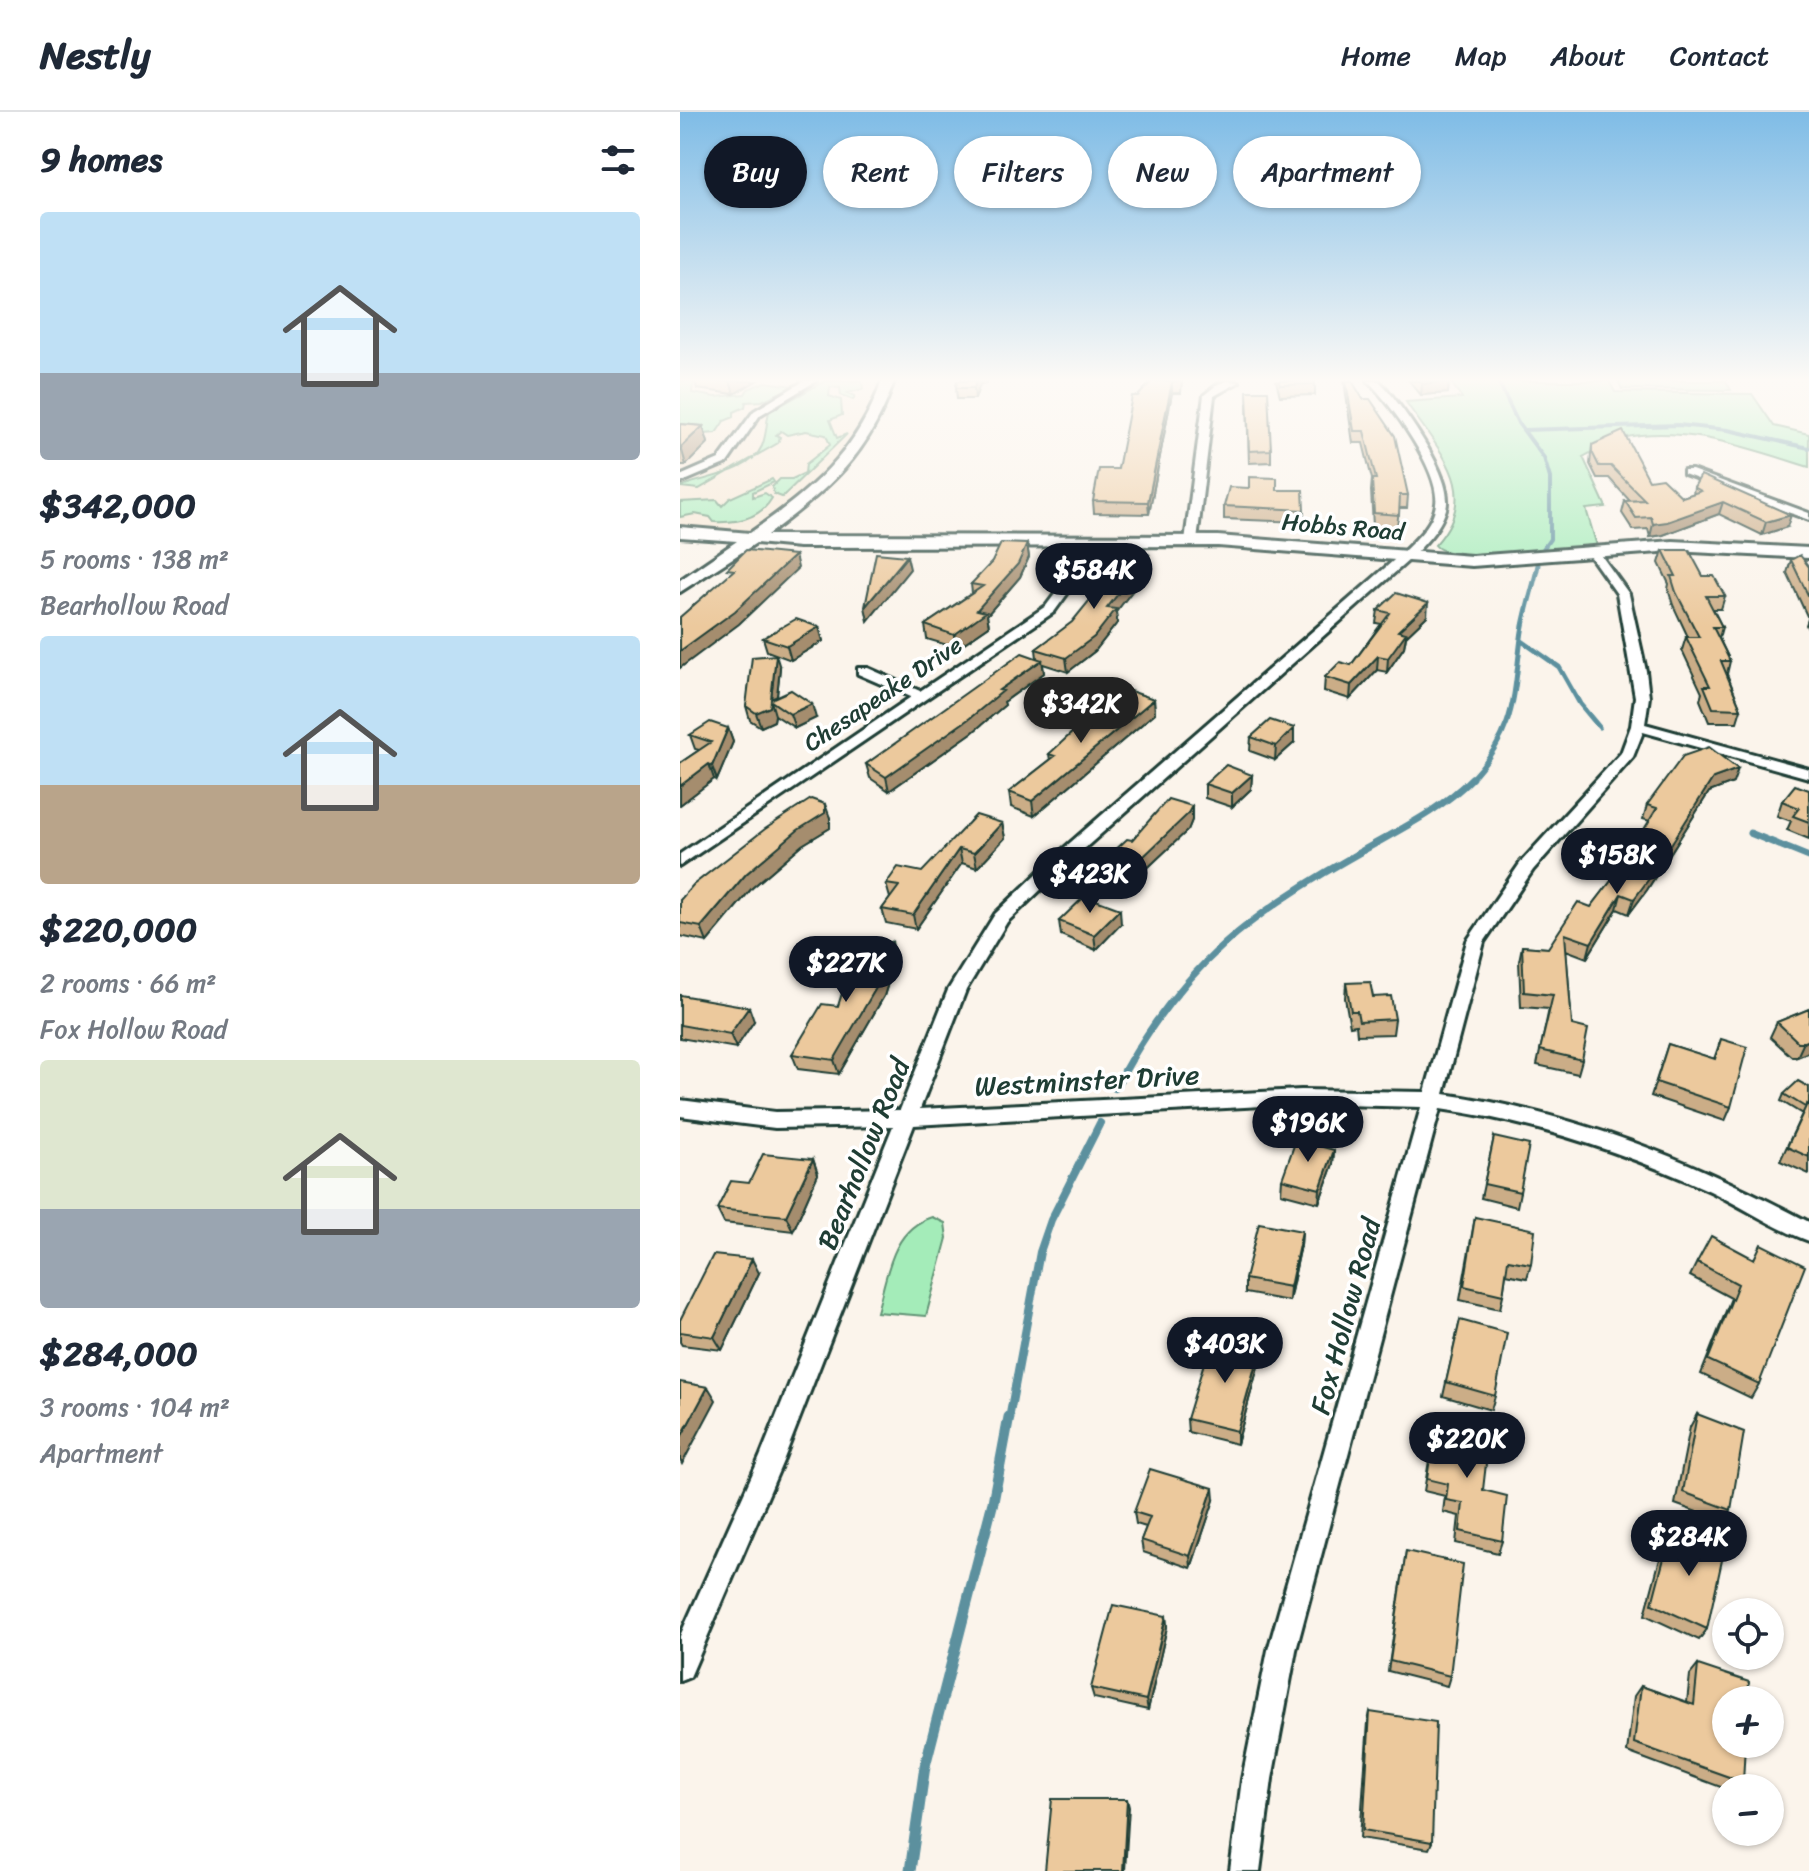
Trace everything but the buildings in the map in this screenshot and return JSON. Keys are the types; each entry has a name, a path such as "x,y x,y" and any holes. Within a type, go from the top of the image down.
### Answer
{"street":[{"path":"680,480 718,463"},
{"path":"680,587 749,539 825,480 841,463"},
{"path":"1191,541 1201,463"},
{"name":"Bearhollow Road","path":"680,1667 771,1461 957,990 1001,918 1069,853 1405,557 1438,524 1441,506 1437,472 1431,463"},
{"path":"1688,472 1809,517"},
{"name":"Hobbs Road","path":"680,532 749,539 1191,541 1494,561 1698,546 1809,553"},
{"name":"Chesapeake Drive","path":"680,861 918,695 1050,609 1064,590 1084,542"},
{"name":"Fox Hollow Road","path":"1245,1871 1257,1779 1282,1650 1476,941 1527,866 1628,754 1638,726 1642,697 1623,594 1594,553"},
{"path":"863,671 918,695"},
{"path":"1638,726 1809,774"},
{"name":"Westminster Drive","path":"680,1108 775,1120 908,1119 1301,1097 1375,1096 1433,1100 1571,1128 1637,1151 1809,1232"}],"shaded area":[{"path":"680,463 841,463 825,480 749,539 726,530 680,525"}],"green space":[{"path":"817,463 782,497 774,494 772,487 780,479 792,479 805,473 806,464"},
{"path":"1447,463 1586,463 1606,507 1586,509 1597,546 1485,555 1445,551 1435,545 1449,525 1456,507 1456,489"},
{"path":"729,472 699,489 680,487 689,484"},
{"path":"772,479 774,482 753,492 753,497 765,493 772,498 761,511 747,518 714,522 710,517 695,514 680,517 680,502 717,500 722,506 730,498"},
{"path":"932,1217 945,1223 947,1238 926,1316 877,1312 899,1243 918,1223"}],"waterway":[{"path":"1543,549 1550,539 1550,478 1546,463"},
{"path":"1471,779 1496,746 1510,714 1522,629 1538,565"},
{"path":"1522,641 1559,667 1580,704 1599,727"},
{"path":"1130,1062 1175,996 1225,944 1282,899 1430,812 1471,779"},
{"path":"1750,833 1809,857"},
{"path":"1115,1088 1131,1060"},
{"path":"1009,1419 1040,1252 1051,1220 1100,1123"},
{"path":"910,1871 925,1766 993,1502 1009,1417"}]}
